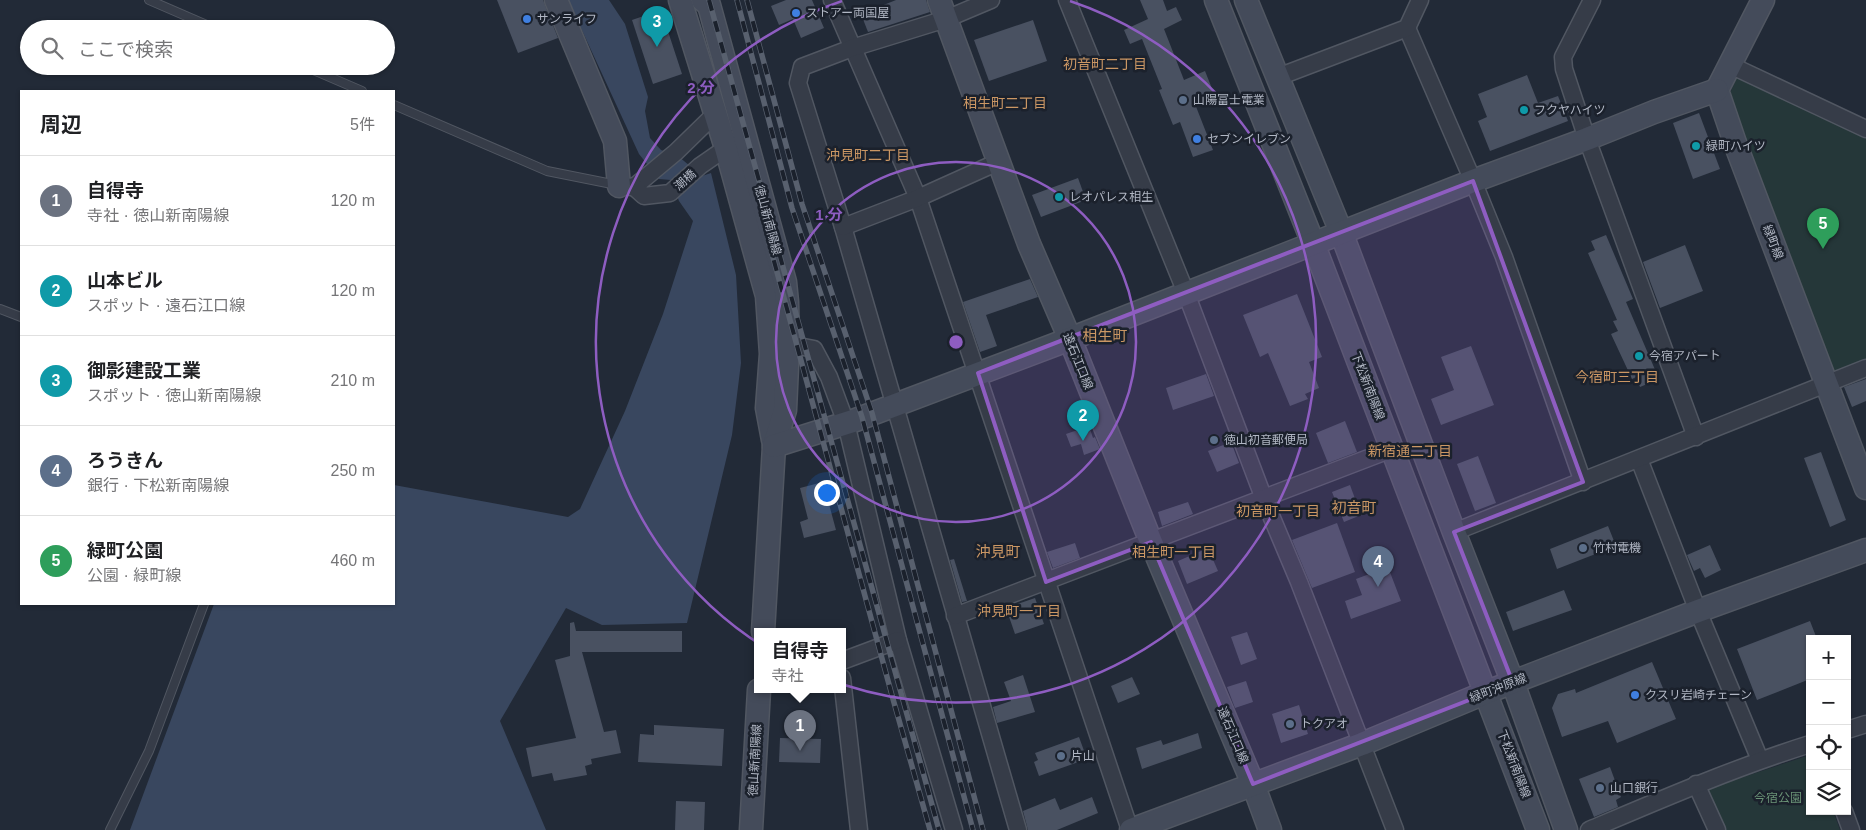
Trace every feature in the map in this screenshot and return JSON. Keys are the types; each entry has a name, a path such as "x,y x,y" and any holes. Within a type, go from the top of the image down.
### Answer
{"street":[{"path":"556,0 615,141 627,186 650,175 714,114"},
{"name":"徳山新南陽線","path":"680,0 726,148 767,296 771,354 767,408 774,446"},
{"name":"徳山新南陽線","path":"703,0 709,5 785,282 787,302 788,344 785,410 774,446 763,628"},
{"path":"832,0 918,198 1130,830"},
{"path":"991,0 943,10 802,67 798,83 843,227 893,405 1018,830"},
{"path":"1067,0 1186,293 1264,499 1299,582 1395,830"},
{"name":"下松新南陽線","path":"1216,0 1313,243 1487,692 1538,830"},
{"path":"1246,0 1342,232 1454,532 1513,682 1566,830"},
{"path":"1278,77 1407,28 1420,0"},
{"path":"1592,0 1562,57 1564,69 1587,139 1696,437"},
{"path":"774,446 846,423 1070,339 1473,181 1717,90 1763,0"},
{"name":"遠石江口線","path":"943,10 1029,244 1070,339 1151,542 1253,784 1270,830"},
{"path":"1407,28 1504,257 1583,482"},
{"path":"1730,65 1866,129"},
{"name":"緑町線","path":"1717,90 1735,143 1866,488"},
{"name":"潮橋","path":"627,186 644,196 670,193 700,166 726,148"},
{"path":"843,227 918,198 998,162"},
{"path":"788,344 814,349 829,377 846,423 898,640 954,830"},
{"path":"1454,532 1866,368"},
{"path":"955,616 1392,449"},
{"path":"1639,459 1698,611 1760,760"},
{"name":"緑町沖原線","path":"1130,830 1362,744 1487,692 1698,611 1866,550"},
{"path":"846,660 898,640"},
{"name":"徳山新南陽線","path":"751,830 760,693"},
{"path":"844,693 859,830"},
{"path":"1851,729 1866,724"},
{"path":"1589,830 1696,784 1806,745"},
{"path":"1696,784 1717,830"},
{"path":"1845,815 1851,830"}],"lane":[{"path":"149,0 195,20"},
{"path":"325,75 360,90"},
{"path":"395,107 547,171 627,186"},
{"path":"0,309 20,318"},
{"path":"110,830 149,752 204,605"}],"highlighted area":[{"path":"1473,181 1583,482 1454,532 1513,683 1253,784 1151,542 1046,582 978,373"}],"green space":[{"path":"1738,75 1866,138 1866,361 1828,384 1729,109 1730,93"},
{"name":"今宿公園","path":"1806,756 1806,815 1834,815 1840,830 1725,830 1707,789"}],"water":[{"path":"568,0 609,0 625,24 648,97 645,111 650,138 661,150 678,156 702,176 711,173 736,275 741,363 732,435 687,623 602,625 566,608 500,721 546,830 130,830 214,605 395,605 395,485 568,517 580,509 625,411 663,314 693,221 679,201 671,180 659,179 639,154"}],"building":[{"name":"サンライフ","path":"497,0 543,0 558,38 518,53"},
{"name":"ストアー両国屋","path":"786,0 812,0 824,28 801,38 793,19 779,25 771,6"},
{"path":"896,0 926,0 930,12 868,32 861,14"},
{"path":"1140,0 1163,0 1167,11 1176,7 1182,20 1164,29 1184,80 1205,71 1215,96 1195,104 1213,150 1193,157 1180,122 1173,125 1159,90 1162,89 1142,39 1130,44 1124,30 1148,19"},
{"path":"661,10 682,74 653,84 632,20"},
{"path":"1033,20 1047,61 989,81 974,40"},
{"name":"フクヤハイツ","path":"1527,75 1538,103 1558,96 1568,121 1490,151 1478,121 1487,117 1478,94"},
{"name":"緑町ハイツ","path":"1699,113 1720,169 1693,179 1673,123"},
{"name":"レオパレス相生","path":"1078,178 1086,200 1041,217 1032,195"},
{"path":"1606,235 1633,299 1626,302 1659,379 1640,387 1636,377 1632,379 1611,334 1618,331 1613,321 1617,320 1588,253 1595,250 1591,241"},
{"path":"1685,245 1703,291 1660,308 1643,262"},
{"path":"1030,279 1038,297 986,315 997,346 980,352 963,302"},
{"path":"1297,294 1322,357 1309,362 1319,388 1305,394 1308,399 1290,406 1268,353 1260,357 1243,315"},
{"path":"1471,346 1494,405 1441,425 1431,399 1454,390 1441,357"},
{"path":"1206,374 1214,396 1173,410 1166,388"},
{"path":"1866,379 1866,401 1852,407 1844,387"},
{"path":"1345,421 1357,452 1328,463 1316,433"},
{"path":"1089,426 1093,438 1095,437 1100,449 1084,455 1081,444 1071,447 1066,434"},
{"path":"1231,442 1239,463 1217,472 1208,451"},
{"path":"1821,452 1846,520 1830,527 1804,458"},
{"path":"1478,456 1496,503 1475,511 1457,464"},
{"path":"823,482 836,530 804,538 800,522 808,519 800,488"},
{"path":"1350,485 1361,515 1344,522 1332,492"},
{"path":"1188,502 1193,514 1162,526 1158,512"},
{"path":"1337,523 1355,572 1312,588 1292,540"},
{"name":"竹村電機","path":"1608,526 1616,546 1557,569 1550,549"},
{"path":"1075,543 1080,558 1053,568 1047,552"},
{"path":"1710,545 1721,570 1705,578 1700,568 1694,571 1687,555"},
{"path":"1208,548 1218,571 1187,584 1178,561"},
{"path":"954,559 967,601 962,602 950,560"},
{"path":"1388,567 1401,601 1351,619 1345,601 1362,595 1356,579"},
{"path":"1564,590 1572,610 1513,631 1506,612"},
{"path":"1035,598 1044,624 1015,634 1006,608"},
{"path":"1810,621 1815,635 1806,635 1806,681 1757,700 1737,649"},
{"path":"574,622 576,631 682,631 682,652 582,652 604,732 616,730 621,753 591,759 592,764 585,766 587,775 554,781 552,773 532,777 526,748 576,738 555,660 570,656 570,623"},
{"path":"1247,632 1257,659 1241,665 1231,637"},
{"path":"1652,662 1676,719 1617,743 1608,721 1562,737 1552,708 1558,694 1575,689 1576,693"},
{"path":"1023,675 1035,712 997,723 993,707 1011,701 1004,682"},
{"path":"1132,677 1140,694 1118,703 1111,686"},
{"path":"1246,681 1253,702 1235,708 1227,687"},
{"name":"トクアオ","path":"1299,705 1308,734 1281,743 1272,714"},
{"path":"654,725 724,729 722,766 638,762 640,734 654,735"},
{"path":"1198,733 1202,748 1142,769 1136,748 1161,740 1163,745"},
{"name":"片山","path":"1079,737 1087,759 1039,776 1034,762 1038,760 1035,753"},
{"path":"780,738 821,739 820,763 779,762"},
{"name":"山口銀行","path":"1610,767 1621,797 1616,800 1618,807 1594,817 1579,779"},
{"path":"1092,797 1098,813 1057,830 1028,830 1023,811 1055,798 1060,810"},
{"path":"676,801 705,802 704,830 675,830"}],"railway":[{"path":"709,0 939,830"},
{"path":"737,0 792,208 862,417 973,830"},
{"path":"747,0 802,204 872,413 983,830"},
{"path":"768,239 930,830"}],"place":[{"name":"ストアー両国屋","path":"796,13"},
{"name":"サンライフ","path":"527,19"},
{"name":"御影建設工業","path":"657,47"},
{"name":"山陽富士電業","path":"1183,100"},
{"name":"フクヤハイツ","path":"1524,110"},
{"name":"セブンイレブン","path":"1197,139"},
{"name":"緑町ハイツ","path":"1696,146"},
{"name":"レオパレス相生","path":"1059,197"},
{"name":"緑町公園","path":"1823,249"},
{"name":"今宿アパート","path":"1639,356"},
{"name":"徳山初音郵便局","path":"1214,440"},
{"name":"山本ビル","path":"1083,441"},
{"name":"竹村電機","path":"1583,548"},
{"name":"ろうきん","path":"1378,587"},
{"name":"クスリ岩崎チェーン","path":"1635,695"},
{"name":"トクアオ","path":"1290,724"},
{"name":"自得寺","path":"800,751"},
{"name":"片山","path":"1061,756"},
{"name":"山口銀行","path":"1600,788"}],"district":[{"name":"初音町二丁目","path":"1105,64"},
{"name":"相生町二丁目","path":"1005,103"},
{"name":"沖見町二丁目","path":"868,155"},
{"name":"相生町","path":"1105,335"},
{"name":"今宿町三丁目","path":"1617,377"},
{"name":"新宿通二丁目","path":"1410,451"},
{"name":"初音町","path":"1354,507"},
{"name":"初音町一丁目","path":"1278,511"},
{"name":"沖見町","path":"998,551"},
{"name":"相生町一丁目","path":"1174,552"},
{"name":"沖見町一丁目","path":"1019,611"}]}
